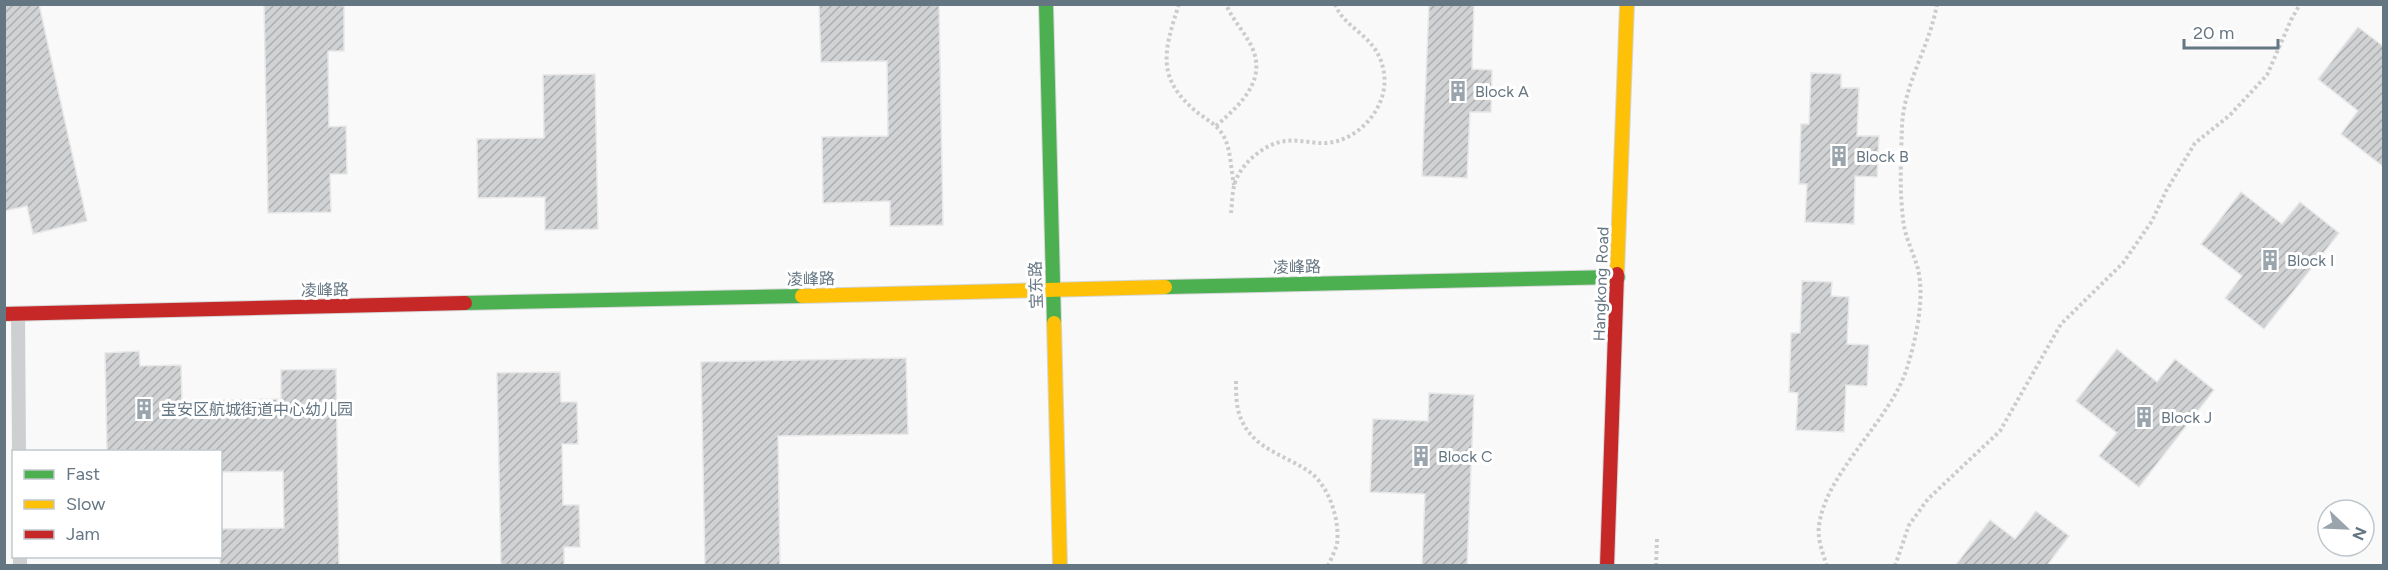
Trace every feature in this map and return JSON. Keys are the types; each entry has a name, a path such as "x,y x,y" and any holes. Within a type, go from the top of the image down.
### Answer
{"street":[{"name":"宝东路","path":"1046,4 1060,566"},
{"name":"Hangkong Road","path":"1607,566 1627,4"},
{"name":"凌峰路","path":"11,314 1618,277"}],"lane":[{"path":"11,314 19,450"}],"path":[{"path":"1179,4 1166,44 1165,60 1170,80 1180,96 1216,126 1225,138 1234,185 1232,213"},
{"path":"1216,126 1251,91 1258,69 1250,43 1227,4"},
{"path":"1234,185 1242,170 1260,151 1285,140 1327,143 1346,138 1363,128 1376,112 1383,94 1384,74 1379,55 1368,38 1338,12 1335,4"},
{"path":"1827,566 1819,527 1826,502 1890,402 1906,371 1914,340 1919,310 1918,272 1904,227 1901,186 1902,123 1910,81 1937,4"},
{"path":"1895,566 1909,525 1928,499 2000,431 2061,324 2123,263 2152,221 2166,191 2195,143 2230,115 2267,75 2300,4"},
{"path":"1236,381 1237,404 1242,423 1270,451 1312,474 1327,493 1336,520 1336,545 1328,566"},
{"path":"1656,566 1657,539"}],"building":[{"path":"4,4 39,4 87,221 33,234 27,206 4,211"},
{"path":"264,4 344,4 344,51 328,51 329,127 346,126 347,174 330,174 331,212 268,213"},
{"path":"819,4 939,4 943,225 890,226 890,201 823,203 822,137 888,136 887,61 821,62"},
{"name":"Block A","path":"1429,4 1474,4 1472,69 1492,70 1491,112 1470,112 1467,178 1422,176"},
{"path":"2358,27 2384,47 2384,167 2341,134 2358,111 2318,79"},
{"name":"Block B","path":"1811,73 1841,74 1841,88 1859,88 1857,136 1879,136 1877,177 1855,176 1854,224 1805,222 1807,184 1799,184 1801,124 1809,124"},
{"path":"595,74 598,229 545,230 545,197 478,198 477,139 544,138 543,75"},
{"name":"Block I","path":"2241,192 2282,224 2300,202 2339,233 2264,329 2225,298 2242,276 2201,244"},
{"path":"1802,281 1832,282 1831,296 1849,297 1847,344 1869,345 1867,386 1846,385 1844,432 1796,430 1798,393 1789,392 1791,333 1800,333"},
{"name":"Block J","path":"2117,349 2157,382 2175,359 2214,390 2139,487 2099,456 2117,433 2076,401"},
{"path":"139,351 140,366 181,365 182,401 281,399 281,370 336,369 339,566 220,566 222,529 284,528 283,471 222,472 222,450 107,450 105,353"},
{"path":"906,358 908,434 778,436 780,566 705,566 701,362"},
{"path":"560,372 561,402 577,402 578,444 562,444 563,505 579,505 580,547 564,547 564,566 501,566 497,373"},
{"name":"Block C","path":"1429,393 1474,395 1467,566 1422,566 1425,494 1370,492 1373,419 1428,421"},
{"path":"2036,511 2069,536 2048,564 2050,566 1955,566 1990,520 2015,539"}],"traffic: fast":[{"path":"1046,4 1054,323"},
{"path":"1165,287 1618,277"},
{"path":"465,303 802,296"}],"traffic: slow":[{"path":"1617,274 1627,4"},
{"path":"802,296 1165,287"},
{"path":"1054,323 1060,566"}],"traffic: jam":[{"path":"1607,566 1617,274"},
{"path":"4,314 465,303"}],"place":[{"name":"Block A","path":"1458,91"},
{"name":"Block B","path":"1839,156"},
{"name":"Block I","path":"2270,260"},
{"name":"宝安区航城街道中心幼儿园","path":"144,409"},
{"name":"Block J","path":"2144,417"},
{"name":"Block C","path":"1421,456"}]}
